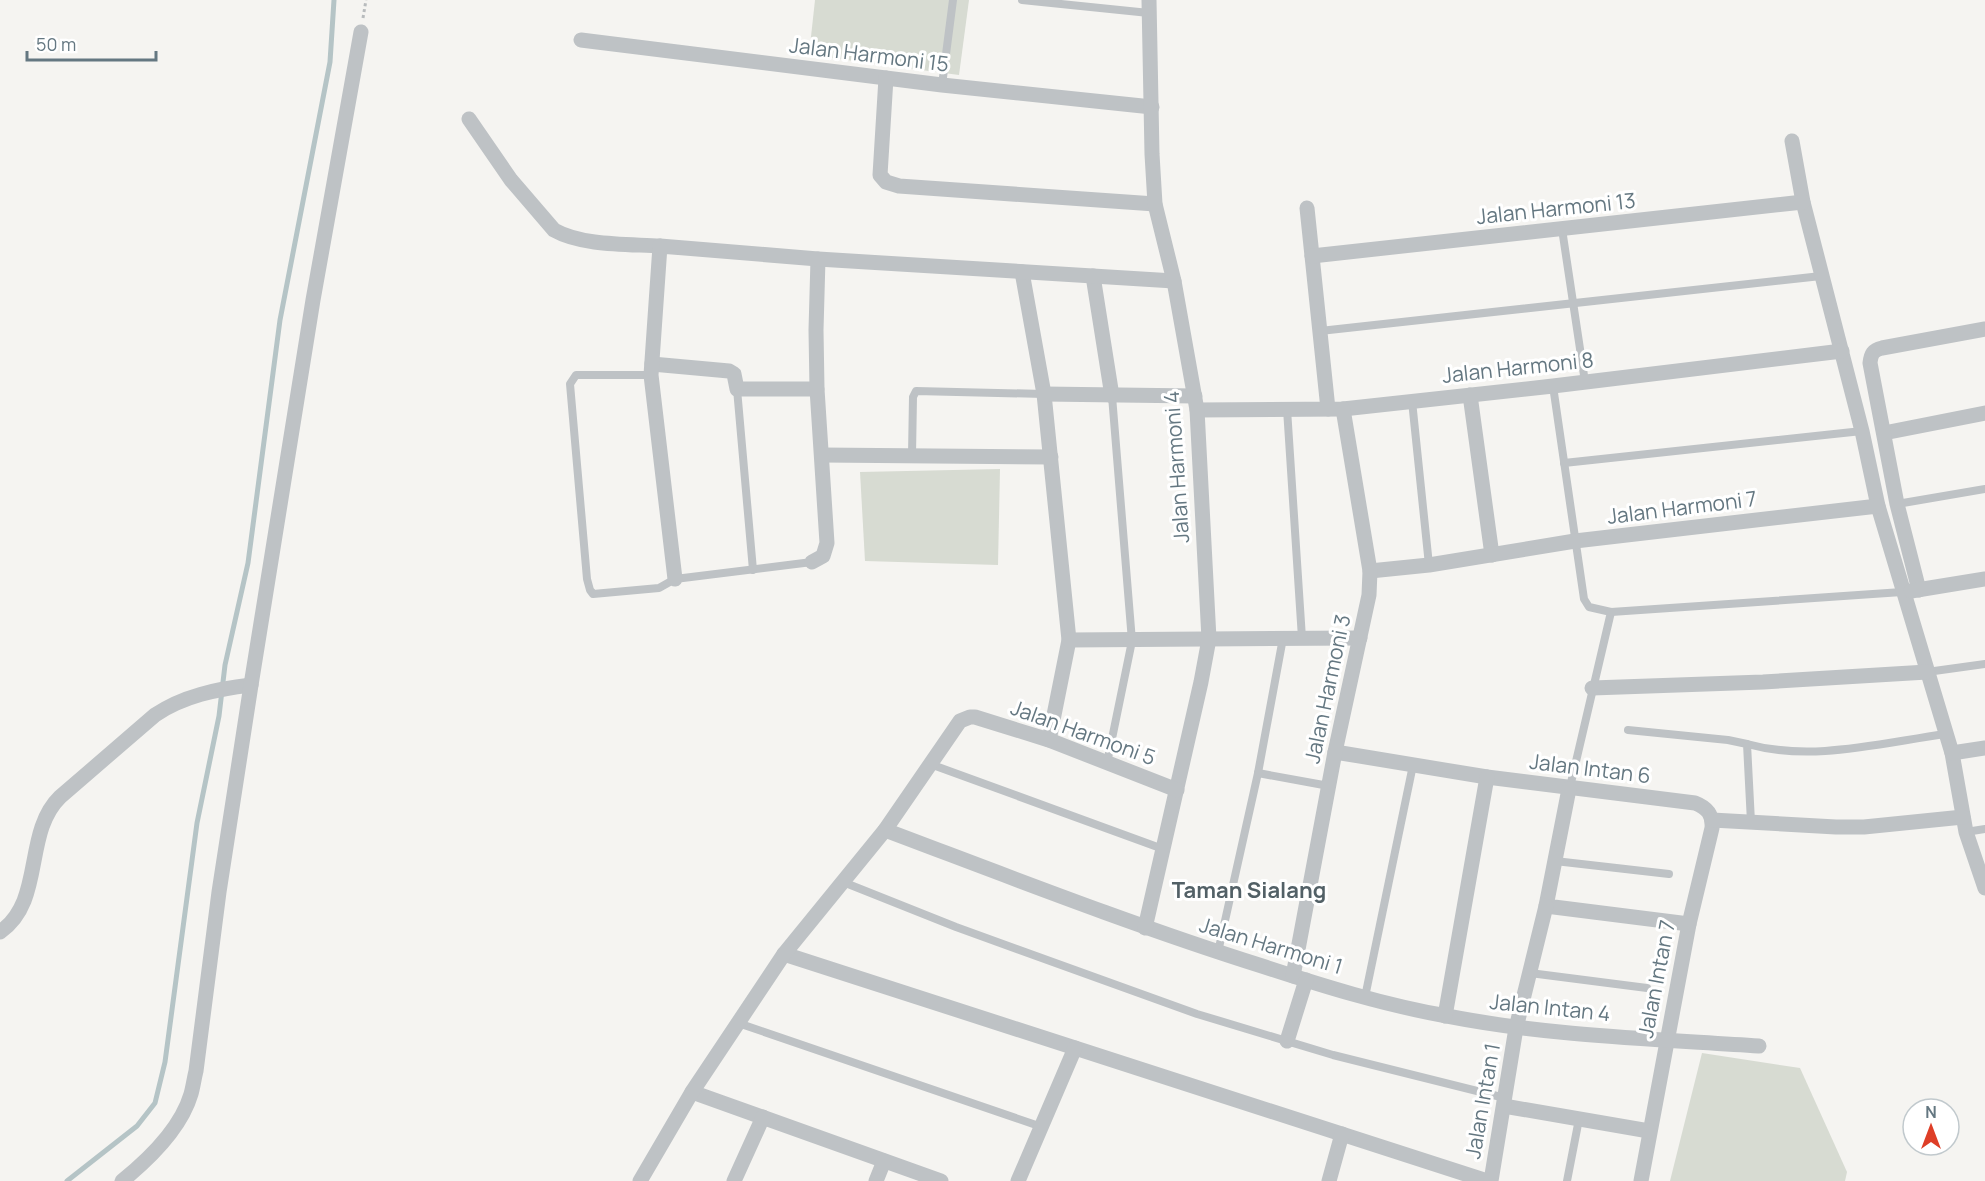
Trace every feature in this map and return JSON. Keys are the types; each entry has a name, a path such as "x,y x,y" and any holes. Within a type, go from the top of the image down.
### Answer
{"street":[{"name":"Jalan Harmoni 4","path":"1145,928 1202,682 1209,639 1196,403 1174,281 1155,204 1149,7"},
{"path":"122,1181 147,1161 180,1118 191,1096 251,685 311,311 361,32"},
{"name":"Jalan Harmoni 15","path":"581,40 942,85 1152,107"},
{"path":"886,78 880,175 886,182 899,186 1155,204"},
{"path":"470,119 511,180 554,230 567,236 594,242 818,259 1174,281"},
{"path":"1792,141 1803,202 1862,430 1878,506 1952,753 1964,824 1985,888"},
{"name":"Jalan Harmoni 13","path":"1312,255 1803,202"},
{"name":"Jalan Harmoni 3","path":"1287,1041 1335,752 1370,595 1370,571 1320,331 1307,208"},
{"path":"660,246 651,369 675,579"},
{"path":"812,562 823,556 827,543 817,389 818,259"},
{"path":"1022,272 1044,394 1069,640 1049,740"},
{"path":"1093,276 1112,396"},
{"path":"1919,590 1897,504 1870,363 1871,355 1875,350 1985,329"},
{"name":"Jalan Harmoni 8","path":"1044,394 1112,396 1287,410 1335,409 1553,386 1842,351"},
{"path":"651,369 729,371 734,374 737,389 817,389"},
{"path":"1470,395 1492,555"},
{"path":"1884,433 1985,413"},
{"path":"822,455 1052,457"},
{"name":"Jalan Harmoni 7","path":"1370,571 1429,565 1575,541 1878,506"},
{"path":"1902,592 1985,579"},
{"path":"1069,640 1360,638"},
{"path":"1592,688 1763,682 1927,672"},
{"path":"0,932 11,925 21,910 28,892 43,823 50,806 155,715 169,706 206,693 251,685"},
{"name":"Jalan Harmoni 5","path":"930,764 956,724 965,718 975,717 1049,740 1177,790"},
{"path":"1952,753 1985,748"},
{"name":"Jalan Intan 6","path":"1335,752 1569,789 1687,802 1703,806 1709,812 1712,820"},
{"path":"640,1181 692,1092 784,954 885,830 930,764"},
{"path":"1445,1016 1487,777"},
{"name":"Jalan Intan 1","path":"1489,1181 1516,1028 1546,906 1569,789"},
{"path":"1712,820 1846,827 1964,824"},
{"name":"Jalan Intan 7","path":"1641,1181 1666,1040 1712,820"},
{"name":"Jalan Harmoni 1","path":"885,830 1145,928 1299,978 1445,1016"},
{"path":"1546,906 1689,924"},
{"path":"784,954 1489,1181"},
{"name":"Jalan Intan 4","path":"1445,1016 1516,1028 1759,1046"},
{"path":"1018,1181 1076,1048"},
{"path":"692,1092 941,1181"},
{"path":"1504,1102 1579,1119 1649,1131"},
{"path":"734,1181 763,1117"},
{"path":"1329,1181 1342,1134"},
{"path":"876,1181 884,1161"}],"lane":[{"path":"942,85 953,0"},
{"path":"1022,0 1149,7"},
{"path":"1562,229 1585,382"},
{"path":"1320,331 1821,276"},
{"path":"651,369 576,375 570,384 587,579 593,594 659,588 675,579 812,562"},
{"path":"1553,386 1585,604 1589,607 1611,612 1902,592"},
{"path":"737,389 753,570"},
{"path":"912,455 916,391 1044,394"},
{"path":"1107,763 1132,640 1112,396"},
{"path":"1412,401 1429,565"},
{"path":"1287,410 1302,638"},
{"path":"1564,463 1862,430"},
{"path":"1897,504 1985,489"},
{"path":"1569,789 1611,612"},
{"path":"1218,952 1258,773 1283,638"},
{"path":"1927,672 1985,664"},
{"path":"1628,730 1718,738 1762,748 1799,752 1832,750 1946,734"},
{"path":"1747,744 1750,822"},
{"path":"930,764 1163,849"},
{"path":"1365,997 1413,765"},
{"path":"1258,773 1329,786"},
{"path":"1964,824 1985,829"},
{"path":"1555,861 1670,874"},
{"path":"843,882 956,927 1177,1007 1333,1055 1504,1102"},
{"path":"1530,973 1647,988"},
{"path":"738,1023 1042,1127"},
{"path":"1567,1181 1579,1119"}],"shaded area":[{"path":"815,0 969,0 959,75 809,55"},
{"path":"1000,469 998,565 865,561 860,472"},
{"path":"1702,1053 1800,1068 1847,1172 1845,1181 1670,1181"}],"waterway":[{"path":"67,1181 137,1126 155,1103 165,1062 197,823 219,716 225,665 248,563 280,320 330,62 334,0"}],"district":[{"name":"Taman Sialang","path":"1249,890"}]}
